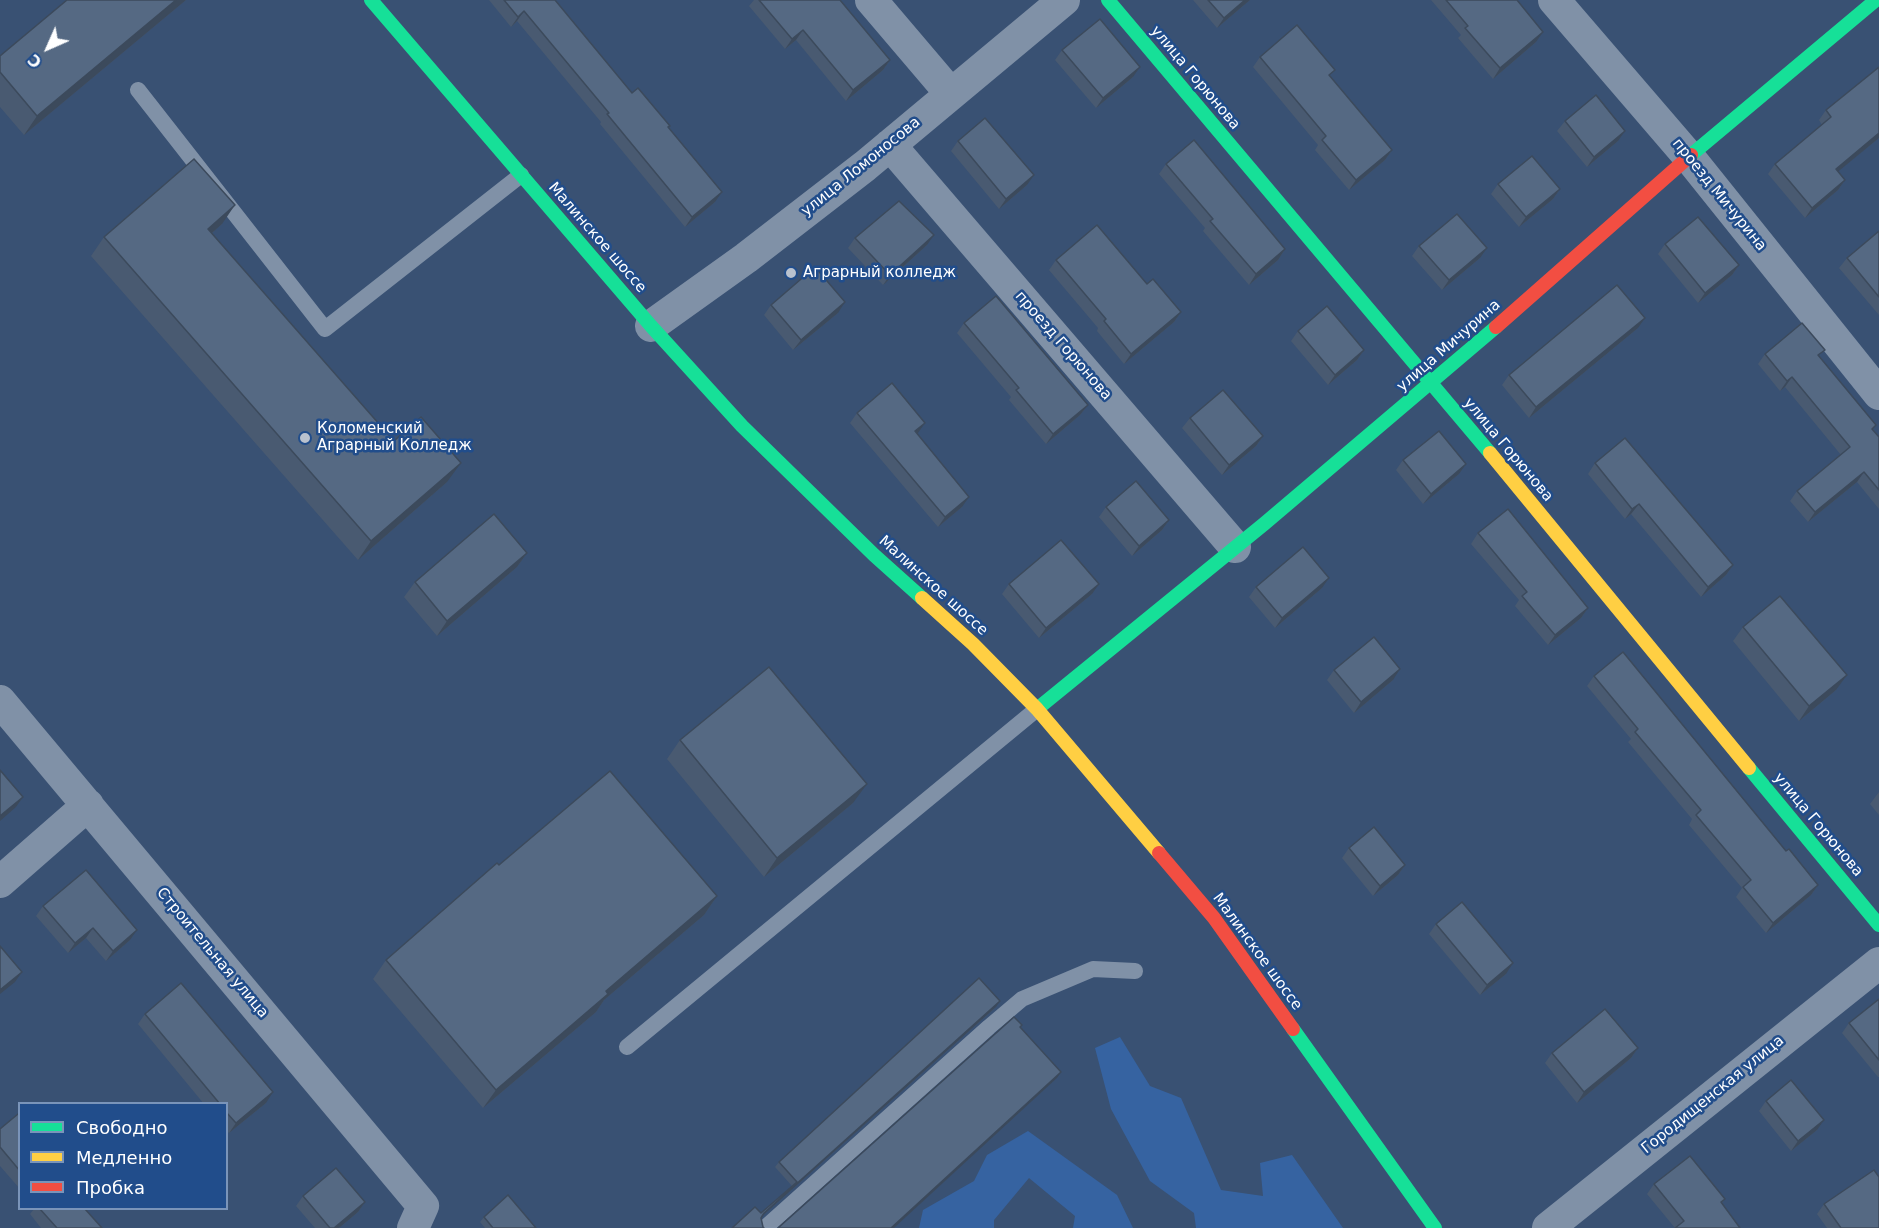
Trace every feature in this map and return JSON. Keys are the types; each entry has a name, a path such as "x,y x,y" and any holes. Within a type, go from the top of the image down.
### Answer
{"street":[{"name":"Малинское шоссе","path":"371,0 651,326 742,426 874,555 973,644 1037,709 1118,802 1214,918 1435,1228"},
{"path":"871,0 951,94"},
{"name":"улица Ломоносова","path":"651,326 746,258 890,145 1064,0"},
{"name":"улица Горюнова","path":"1108,0 1431,383 1879,926"},
{"name":"проезд Мичурина","path":"1554,0 1689,157 1879,394"},
{"name":"улица Мичурина","path":"1037,709 1431,383 1689,157 1876,0"},
{"name":"проезд Горюнова","path":"890,145 1235,547"},
{"name":"Строительная улица","path":"0,700 88,805 418,1217"},
{"path":"0,882 88,805"},
{"name":"Городищенская улица","path":"1548,1228 1879,963"}],"lane":[{"path":"138,90 326,329 521,175"},
{"path":"627,1047 1037,709"},
{"path":"767,1226 1022,999 1093,969 1135,971"}],"shaded area":[{"path":"1120,1037 1150,1086 1181,1098 1221,1190 1263,1196 1260,1163 1292,1155 1343,1228 1196,1228 1194,1213 1150,1181 1111,1109 1095,1048"},
{"path":"1028,1131 1117,1195 1133,1228 1073,1228 1075,1216 1029,1178 994,1220 994,1228 919,1228 923,1210 974,1181 987,1155"}],"building":[{"path":"67,0 176,0 37,116 0,72 0,56"},
{"path":"504,0 555,0 632,93 638,88 722,192 692,217 524,11 518,17"},
{"path":"759,0 840,0 890,60 853,90 803,30 792,39"},
{"path":"1208,0 1245,0 1224,18"},
{"path":"1446,0 1517,0 1543,32 1500,68 1465,28 1468,26"},
{"path":"1100,19 1140,67 1103,98 1062,50"},
{"path":"1297,25 1335,70 1329,75 1392,150 1356,180 1322,140 1326,136 1260,57"},
{"path":"1879,67 1879,133 1836,169 1845,180 1812,208 1775,164 1831,117 1826,110"},
{"path":"1596,95 1625,131 1594,157 1565,121"},
{"path":"985,118 1034,175 1006,199 958,141"},
{"path":"1194,140 1285,249 1256,274 1210,221 1213,219 1166,164"},
{"path":"1532,156 1560,189 1526,217 1498,184"},
{"path":"194,159 235,205 208,229 394,441 421,417 461,463 371,541 104,237"},
{"path":"899,201 934,235 890,275 855,238"},
{"path":"1457,214 1487,248 1449,280 1419,246"},
{"path":"1698,217 1739,265 1705,293 1665,244"},
{"path":"1097,225 1147,284 1153,279 1181,312 1131,354 1104,321 1106,319 1056,260"},
{"path":"1879,231 1879,297 1847,258"},
{"path":"815,267 845,302 801,340 771,305"},
{"path":"1617,285 1645,318 1536,407 1509,375"},
{"path":"996,296 1088,405 1053,434 1016,390 1019,388 964,323"},
{"path":"1327,306 1364,350 1335,375 1298,331"},
{"path":"1802,323 1825,350 1818,355 1876,425 1872,429 1879,437 1879,490 1864,472 1815,512 1797,491 1850,447 1792,377 1787,381 1765,354"},
{"path":"892,383 925,423 915,431 969,497 945,517 857,413"},
{"path":"1223,390 1263,436 1229,465 1190,418"},
{"path":"1439,431 1466,464 1431,494 1403,460"},
{"path":"1625,438 1733,565 1708,587 1639,504 1632,509 1595,463"},
{"path":"1136,481 1169,520 1139,546 1106,507"},
{"path":"1508,509 1588,608 1555,635 1522,596 1527,592 1478,533"},
{"path":"494,514 527,553 447,621 415,582"},
{"path":"1061,540 1099,584 1046,628 1009,584"},
{"path":"1303,547 1329,578 1282,618 1256,587"},
{"path":"1780,596 1847,675 1809,706 1743,627"},
{"path":"1374,637 1400,669 1361,702 1334,670"},
{"path":"1623,652 1786,851 1789,849 1818,885 1773,923 1743,887 1751,880 1696,815 1701,810 1635,732 1638,729 1594,676"},
{"path":"769,667 867,784 777,858 680,740"},
{"path":"0,770 23,797 0,816"},
{"path":"610,771 717,896 606,991 608,994 496,1090 386,960 497,863 499,865"},
{"path":"1374,827 1405,865 1380,886 1349,848"},
{"path":"86,870 137,930 113,951 93,928 75,943 43,906"},
{"path":"1462,902 1513,963 1487,985 1436,924"},
{"path":"0,946 22,972 0,990"},
{"path":"979,978 1000,1001 764,1213 761,1218 764,1228 732,1228 755,1207 761,1213 797,1182 779,1162"},
{"path":"181,983 273,1092 236,1123 228,1114 228,1102 218,1102 145,1014"},
{"path":"1879,999 1879,1060 1849,1023"},
{"path":"1605,1009 1638,1048 1584,1092 1552,1053"},
{"path":"1014,1017 1022,1025 1020,1027 1061,1072 891,1228 778,1228"},
{"path":"1791,1080 1824,1120 1798,1141 1766,1101"},
{"path":"18,1114 18,1169 0,1147 0,1129"},
{"path":"1690,1156 1725,1199 1721,1202 1740,1228 1675,1228 1684,1221 1654,1184"},
{"path":"336,1168 365,1202 334,1228 330,1228 303,1196"},
{"path":"1874,1170 1879,1177 1879,1228 1841,1228 1824,1204"},
{"path":"508,1195 536,1228 493,1228 484,1217"},
{"path":"41,1210 86,1210 102,1228 57,1228"}],"traffic: fast":[{"path":"371,0 651,326 742,426 874,555 922,598"},
{"path":"1108,0 1490,453"},
{"path":"1691,155 1876,0"},
{"path":"1037,709 1264,524 1496,327"},
{"path":"1749,768 1879,925"},
{"path":"1293,1029 1435,1228"}],"traffic: slow":[{"path":"1490,453 1749,768"},
{"path":"922,598 973,644 1037,709 1159,853"}],"traffic: jam":[{"path":"1496,327 1691,155"},
{"path":"1159,853 1214,918 1293,1029"}],"place":[{"name":"Аграрный колледж","path":"791,273"},
{"name":"Коломенский Аграрный Колледж","path":"305,438"}]}
